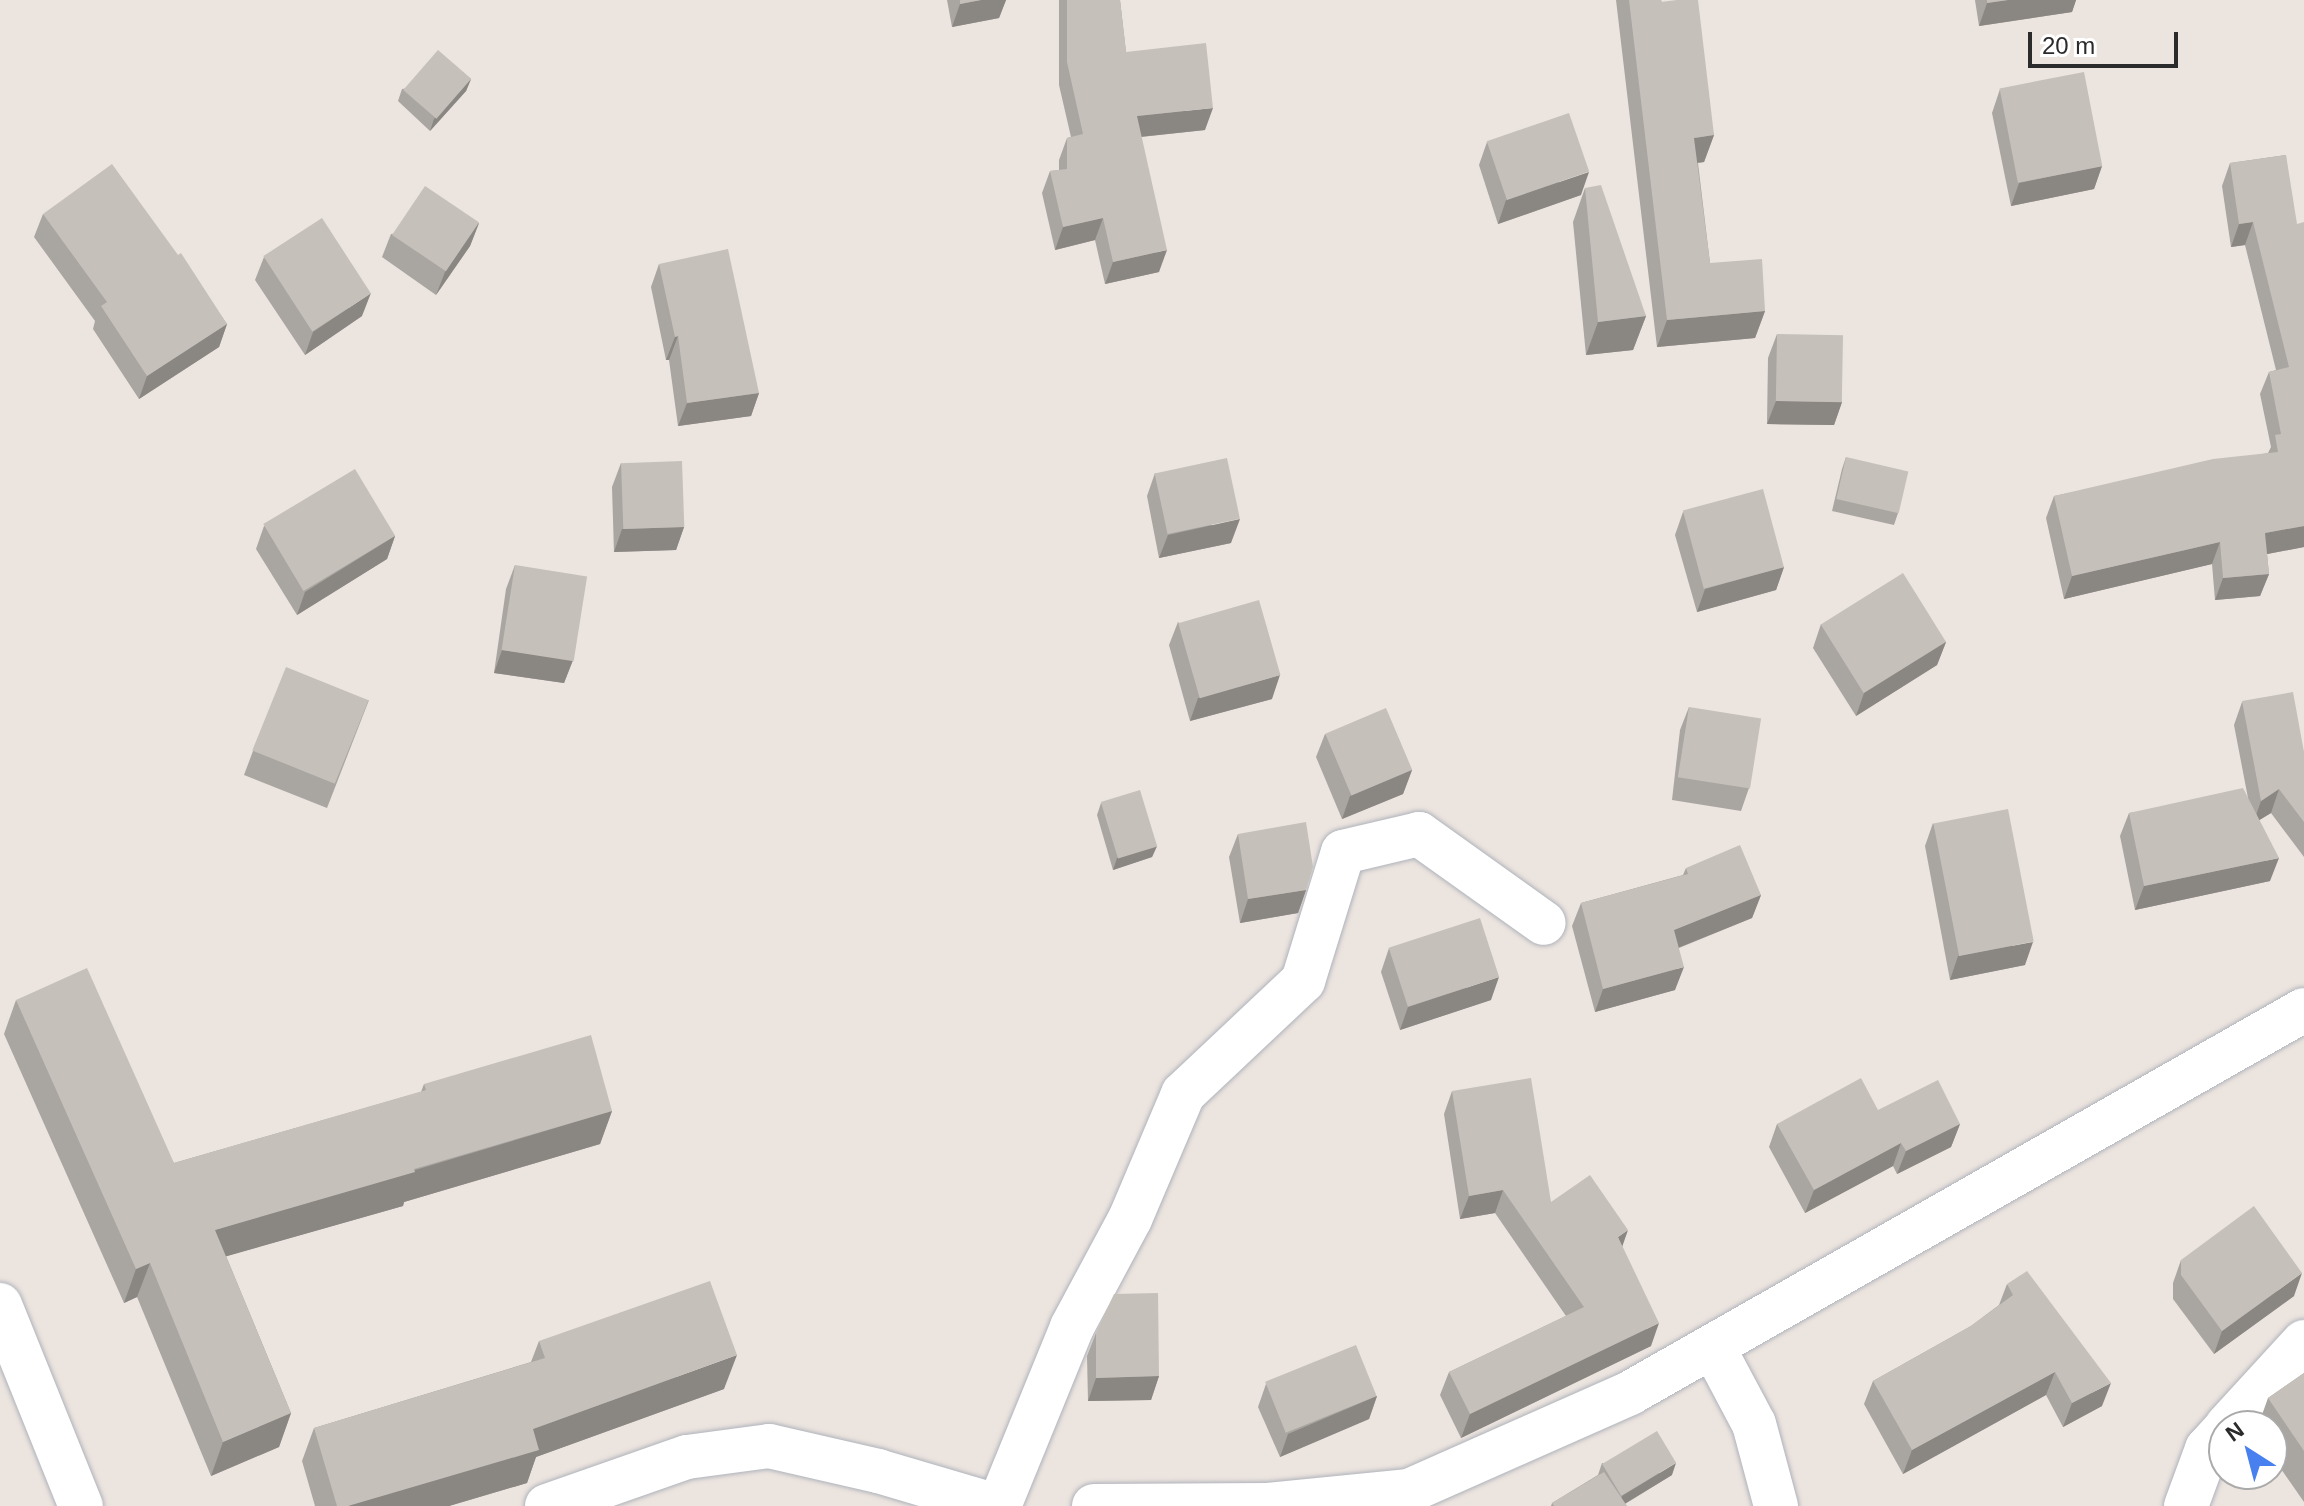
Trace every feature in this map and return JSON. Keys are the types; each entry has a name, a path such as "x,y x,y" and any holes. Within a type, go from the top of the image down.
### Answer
{"street":[{"path":"547,1506 687,1457 769,1446 878,1471 998,1506 1072,1327 1130,1219 1183,1094 1303,981 1343,852 1419,834 1544,923"},
{"path":"1094,1506 1268,1505 1401,1498 1630,1393 2304,1010"},
{"path":"0,1305 81,1506"},
{"path":"2242,1410 2304,1342"},
{"path":"1713,1347 1754,1424 1776,1506"},
{"path":"2186,1506 2208,1448"}],"building":[{"path":"960,0 981,0 960,4"},
{"path":"1067,0 1120,0 1126,52 1206,43 1213,108 1137,116 1167,250 1113,262 1103,218 1063,227 1050,171 1067,169 1067,138 1083,134 1067,62"},
{"path":"1629,0 1698,0 1714,135 1694,138 1710,263 1762,259 1765,311 1667,320"},
{"path":"438,50 471,79 436,119 403,90"},
{"path":"2084,72 2102,166 2018,183 2000,88"},
{"path":"1569,113 1589,172 1507,200 1487,141"},
{"path":"2286,155 2297,224 2304,222 2304,526 2265,533 2269,574 2223,578 2220,542 2072,576 2054,496 2213,459 2278,452 2275,435 2281,434 2269,372 2289,367 2253,222 2239,224 2230,163"},
{"path":"112,164 178,255 181,253 227,324 147,376 101,306 107,302 43,214"},
{"path":"1601,185 1646,316 1598,322 1585,188"},
{"path":"425,186 479,222 446,271 392,235"},
{"path":"322,218 371,293 312,332 263,256"},
{"path":"728,249 759,393 687,403 678,336 675,337 659,264"},
{"path":"1777,334 1843,335 1842,402 1776,401"},
{"path":"1846,457 1908,471 1899,513 1836,499"},
{"path":"1227,458 1240,519 1168,534 1155,473"},
{"path":"682,461 684,527 623,529 621,463"},
{"path":"355,469 395,536 303,591 263,524"},
{"path":"1763,489 1784,567 1704,589 1683,510"},
{"path":"515,565 587,576 574,661 502,650"},
{"path":"1903,573 1946,642 1864,693 1821,624"},
{"path":"1259,600 1280,675 1200,698 1178,623"},
{"path":"286,667 369,700 335,784 252,750"},
{"path":"2293,692 2304,752 2304,822 2279,789 2261,801 2242,701"},
{"path":"1689,707 1761,718 1750,789 1678,777"},
{"path":"1386,708 1412,770 1351,795 1325,734"},
{"path":"2243,788 2279,858 2144,886 2129,813"},
{"path":"1140,790 1157,846 1118,858 1101,802"},
{"path":"2008,809 2034,942 1959,956 1933,824"},
{"path":"1306,822 1313,867 1306,890 1248,899 1238,834"},
{"path":"1740,845 1761,895 1674,930 1684,967 1603,989 1581,903 1688,874 1686,868"},
{"path":"1480,918 1499,977 1408,1007 1389,948"},
{"path":"87,968 174,1163 426,1090 424,1084 591,1035 612,1111 215,1230 291,1413 223,1442 150,1263 136,1269 16,1000"},
{"path":"1531,1078 1551,1202 1590,1175 1628,1230 1618,1237 1659,1323 1470,1414 1449,1372 1584,1307 1503,1190 1469,1196 1452,1091"},
{"path":"1861,1078 1878,1110 1938,1080 1960,1124 1906,1151 1901,1143 1814,1190 1777,1124"},
{"path":"2254,1206 2302,1273 2222,1331 2181,1275 2181,1260"},
{"path":"2027,1271 2111,1383 2072,1403 2055,1372 1912,1450 1873,1381 1971,1326 2013,1295 2007,1284"},
{"path":"710,1281 737,1355 533,1429 539,1450 348,1506 337,1506 314,1428 545,1358 539,1341"},
{"path":"1158,1293 1159,1376 1096,1378 1096,1333 1114,1294"},
{"path":"1356,1345 1377,1396 1286,1433 1265,1382"},
{"path":"2304,1373 2304,1451 2288,1427 2288,1410 2276,1410 2268,1398"},
{"path":"1657,1431 1676,1463 1621,1496 1602,1464"},
{"path":"1604,1472 1627,1506 1554,1506 1552,1503"}]}
